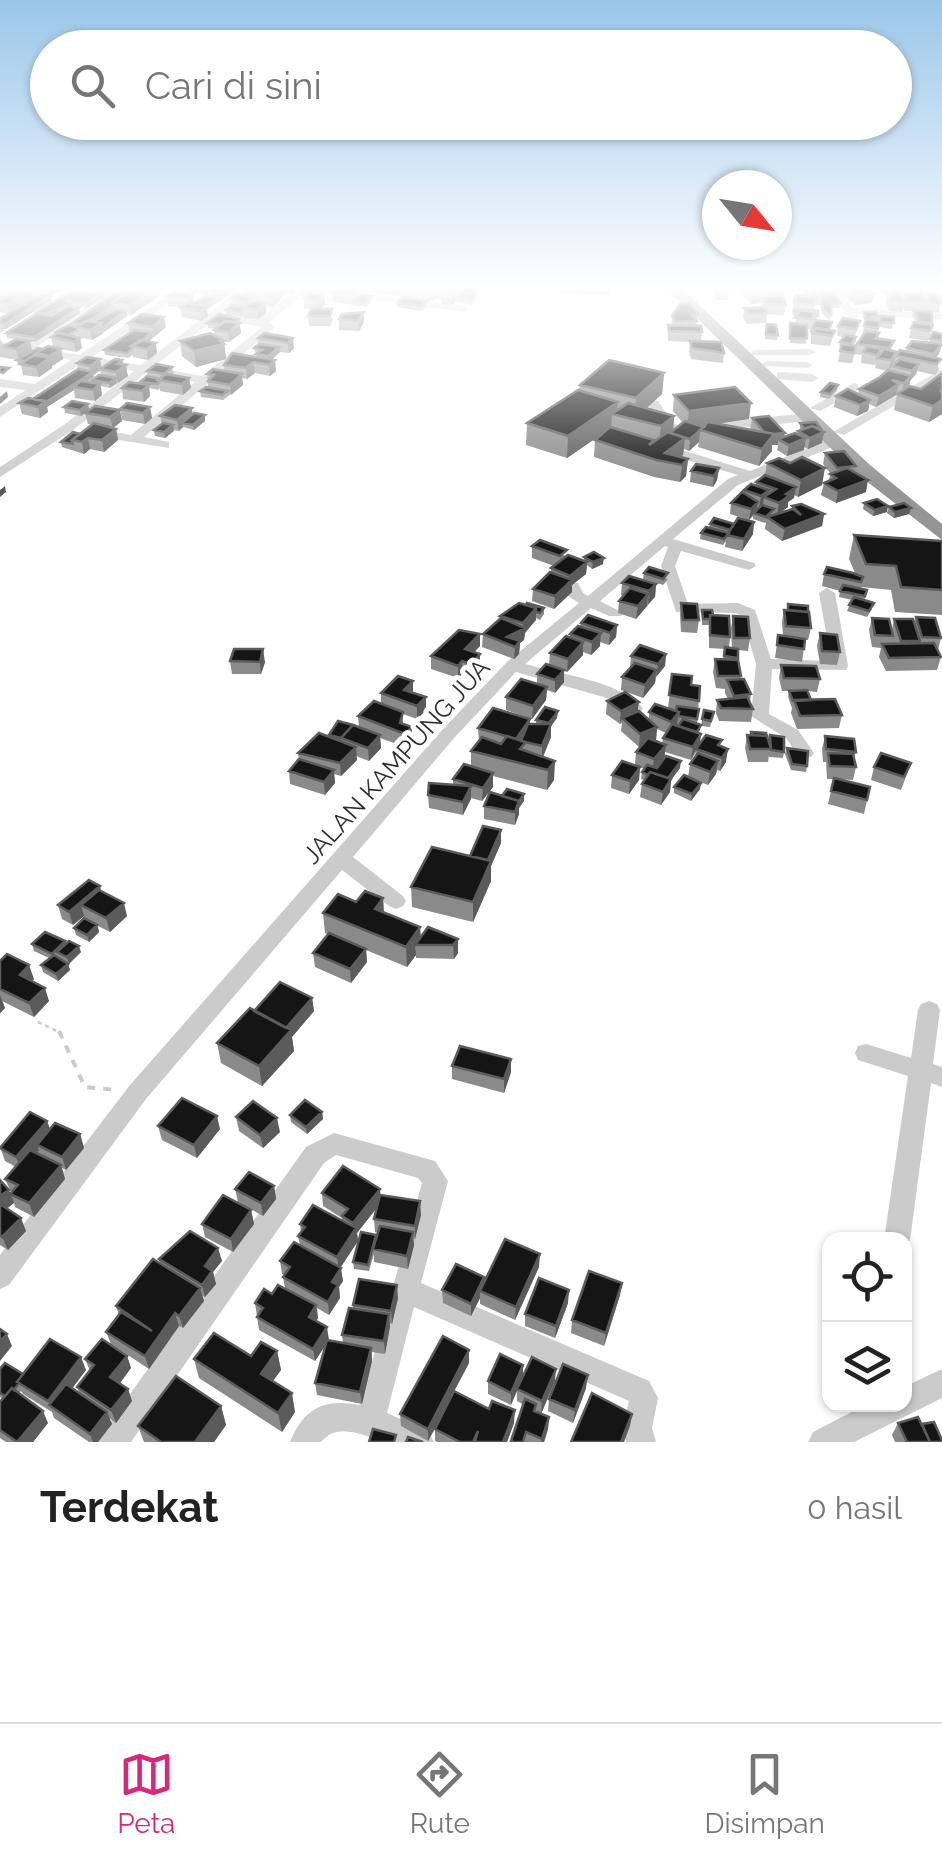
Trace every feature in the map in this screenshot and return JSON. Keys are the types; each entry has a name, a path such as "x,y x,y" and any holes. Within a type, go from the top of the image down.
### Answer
{"highway":[{"path":"749,353 942,534"},
{"path":"755,353 812,413"},
{"path":"836,437 942,520"}],"street":[{"path":"54,353 204,380"},
{"path":"0,413 85,353"},
{"path":"0,473 69,428 167,353"},
{"path":"134,439 240,353"},
{"path":"768,364 809,365 768,364"},
{"path":"925,364 942,370"},
{"name":"JALAN KAMPUNG JUA","path":"0,1276 138,1092 579,594 669,543 708,500 747,474 836,437 942,370"},
{"path":"0,383 42,384"},
{"path":"654,404 668,426 679,430 812,413 854,387"},
{"path":"69,428 164,445"},
{"path":"642,443 747,474"},
{"path":"749,566 669,543 668,559 679,607 694,612 746,610 757,631 764,664 764,690 759,701 762,720 792,734 805,753"},
{"path":"764,664 840,666 826,593"},
{"path":"579,594 615,613"},
{"path":"513,666 620,696 634,708"},
{"path":"742,686 748,697 759,701"},
{"path":"342,860 396,901"},
{"path":"899,1232 932,1074 929,1010"},
{"path":"866,1054 932,1074"},
{"path":"113,1442 324,1146 334,1144 434,1174 433,1193 370,1421"},
{"path":"405,1290 639,1390 644,1398 636,1428 641,1442"},
{"path":"912,1398 942,1383"},
{"path":"823,1442 871,1412"},
{"path":"306,1442 316,1422 325,1416 370,1421 419,1442"}],"path":[{"path":"38,1022 59,1030 85,1087 138,1092"}],"building":[{"path":"29,353 37,355 25,361 17,360"},
{"path":"232,353 275,360 269,365 253,362 246,368 224,365"},
{"path":"881,353 896,353 891,360 877,358"},
{"path":"915,353 941,359 937,364 896,356"},
{"path":"34,355 50,358 36,367 20,364"},
{"path":"87,357 100,359 90,366 77,363"},
{"path":"115,359 122,360 117,364 126,365 116,372 100,369"},
{"path":"900,359 919,364 912,371 892,366"},
{"path":"609,360 664,373 636,398 580,385"},
{"path":"156,364 172,367 164,374 147,371"},
{"path":"78,369 93,372 46,402 33,399"},
{"path":"213,369 242,374 230,385 208,381 214,375 207,374"},
{"path":"888,370 911,376 904,383 892,380 899,384 879,396 859,389 880,377"},
{"path":"942,373 942,400 933,406 897,394 910,386 921,389"},
{"path":"166,374 189,378 182,384 158,380"},
{"path":"99,375 116,378 109,383 92,380"},
{"path":"147,376 160,379 159,383 140,382"},
{"path":"81,381 100,384 93,390 73,387"},
{"path":"129,382 149,385 142,391 122,388"},
{"path":"830,383 838,385 830,394 821,392"},
{"path":"206,387 228,391 222,395 200,391"},
{"path":"735,387 751,403 689,411 674,395"},
{"path":"848,389 870,400 860,405 836,396"},
{"path":"578,390 618,402 568,436 527,423"},
{"path":"28,398 46,401 38,407 19,403"},
{"path":"72,401 88,404 80,410 64,407"},
{"path":"127,403 150,407 143,413 120,409"},
{"path":"628,403 674,416 661,426 612,414"},
{"path":"175,405 192,408 177,420 160,416"},
{"path":"95,406 120,410 110,417 85,413"},
{"path":"194,413 205,415 193,425 182,423"},
{"path":"769,416 785,433 764,432 752,418"},
{"path":"685,421 704,427 690,439 670,433"},
{"path":"708,422 774,434 762,449 700,430"},
{"path":"816,422 821,429 804,429 800,423"},
{"path":"94,423 116,429 102,440 72,440"},
{"path":"163,423 173,425 164,432 154,430"},
{"path":"812,426 824,432 810,438 798,431"},
{"path":"610,427 654,440 649,445 668,432 685,438 665,453 688,459 682,465 656,460 595,440"},
{"path":"73,432 80,434 72,440 73,444 61,442"},
{"path":"795,433 806,438 789,445 778,439"},
{"path":"844,451 856,466 837,468 825,453"},
{"path":"802,457 825,468 801,480 767,463 779,458 790,463"},
{"path":"696,464 719,468 714,476 691,471"},
{"path":"847,468 868,480 838,491 824,483 836,478 830,474"},
{"path":"765,475 796,487 779,503 764,497 776,489 756,482"},
{"path":"751,484 769,490 761,496 744,490"},
{"path":"742,492 758,502 751,509 731,503"},
{"path":"877,499 888,506 875,510 864,503"},
{"path":"904,503 911,508 895,512 889,507"},
{"path":"801,504 824,514 785,529 767,517 793,509 801,515 792,506"},
{"path":"762,505 774,509 766,517 754,513"},
{"path":"714,518 734,524 730,530 710,524"},
{"path":"738,518 754,522 744,539 727,535"},
{"path":"706,527 729,533 724,539 701,533"},
{"path":"854,535 942,541 942,590 901,587 896,566 866,564"},
{"path":"540,540 567,550 560,556 532,546"},
{"path":"594,552 604,558 593,562 584,557"},
{"path":"568,555 587,562 570,576 551,568"},
{"path":"649,567 668,573 663,579 644,573"},
{"path":"827,567 863,577 861,582 824,574"},
{"path":"550,572 572,580 555,596 533,589"},
{"path":"629,576 656,584 649,591 622,583"},
{"path":"843,585 867,590 865,596 840,591"},
{"path":"630,588 648,594 638,606 619,601"},
{"path":"854,597 874,603 869,611 849,605"},
{"path":"519,603 536,608 523,623 500,616"},
{"path":"681,603 697,604 699,620 683,620"},
{"path":"788,604 808,606 808,612 788,610"},
{"path":"702,610 712,610 713,615 703,619"},
{"path":"784,610 809,612 811,628 786,626"},
{"path":"588,615 617,625 610,633 581,623"},
{"path":"710,615 729,616 730,637 710,635"},
{"path":"733,616 748,617 750,638 734,638"},
{"path":"916,617 935,618 941,638 922,637"},
{"path":"501,618 525,628 507,637 520,641 515,647 483,634"},
{"path":"872,618 889,619 893,636 875,635"},
{"path":"894,619 913,619 920,641 901,641"},
{"path":"578,626 601,633 592,642 570,634"},
{"path":"459,630 480,634 465,649 480,654 471,664 462,661 458,666 431,656"},
{"path":"820,633 837,635 840,652 822,651"},
{"path":"778,635 805,639 804,649 777,645"},
{"path":"566,636 583,642 568,659 550,653"},
{"path":"934,643 941,657 889,658 882,644"},
{"path":"640,645 666,654 658,664 631,656"},
{"path":"725,647 738,649 738,658 724,656"},
{"path":"234,649 263,649 260,662 230,661"},
{"path":"715,659 738,660 741,676 718,676"},
{"path":"635,663 656,670 645,685 622,677"},
{"path":"546,664 564,670 555,680 537,674"},
{"path":"781,665 816,666 820,679 784,678"},
{"path":"672,674 692,676 691,685 700,686 699,701 669,695"},
{"path":"398,676 413,681 404,690 426,697 417,706 381,693"},
{"path":"521,679 547,687 533,706 506,697"},
{"path":"744,679 751,694 734,696 727,680"},
{"path":"807,690 811,700 793,701 789,691"},
{"path":"625,692 639,702 621,711 607,701"},
{"path":"747,697 753,709 721,708 717,700"},
{"path":"835,699 842,715 800,716 794,700"},
{"path":"374,701 403,712 400,723 412,727 405,734 358,716"},
{"path":"655,704 679,712 671,722 649,712"},
{"path":"677,706 699,709 697,719 678,716"},
{"path":"545,707 558,711 549,723 536,720"},
{"path":"493,708 530,719 516,739 478,728"},
{"path":"704,710 714,712 711,721 702,719"},
{"path":"639,711 657,727 640,734 622,718"},
{"path":"683,719 701,725 697,732 678,726"},
{"path":"338,721 353,725 341,738 329,735"},
{"path":"528,724 551,724 542,746 521,741"},
{"path":"672,724 701,734 693,747 663,738"},
{"path":"353,725 380,735 368,748 341,738"},
{"path":"319,733 356,747 340,763 298,753"},
{"path":"706,735 722,740 718,745 728,749 722,758 696,749"},
{"path":"747,735 767,736 771,749 750,749"},
{"path":"770,735 784,737 784,752 771,750"},
{"path":"507,736 526,742 520,749 555,761 548,770 471,751 482,737 501,744"},
{"path":"825,736 854,739 856,752 826,749"},
{"path":"648,738 666,745 654,759 636,752"},
{"path":"787,748 808,751 807,766 792,764"},
{"path":"698,753 718,761 710,772 690,764"},
{"path":"828,753 853,754 856,767 830,766"},
{"path":"881,753 911,763 904,777 874,767"},
{"path":"666,756 681,761 668,778 642,772 647,765 657,768"},
{"path":"299,759 334,770 324,782 289,771"},
{"path":"622,761 640,767 630,781 612,775"},
{"path":"464,764 493,773 483,788 453,779"},
{"path":"650,772 671,779 663,792 642,784"},
{"path":"684,775 701,783 692,794 674,787"},
{"path":"834,778 870,787 867,800 831,791"},
{"path":"429,783 471,786 463,802 428,795"},
{"path":"507,789 524,794 519,801 502,796"},
{"path":"490,792 519,801 515,812 484,806"},
{"path":"483,826 501,830 488,860 470,856"},
{"path":"432,847 491,861 473,902 411,887"},
{"path":"89,880 100,886 69,912 58,905"},
{"path":"99,890 124,903 106,918 81,905"},
{"path":"365,891 383,898 375,909 420,927 406,947 323,913 338,894 356,902"},
{"path":"84,918 97,925 87,935 74,928"},
{"path":"428,927 458,939 453,945 415,945"},
{"path":"45,932 65,941 52,954 32,944"},
{"path":"329,933 366,949 350,969 313,953"},
{"path":"69,941 79,946 67,957 57,952"},
{"path":"7,954 29,965 20,975 45,988 29,1003 0,989 0,961"},
{"path":"54,955 68,964 56,974 41,965"},
{"path":"280,982 312,998 286,1028 254,1011"},
{"path":"250,1008 291,1030 259,1066 217,1043"},
{"path":"460,1046 511,1059 504,1079 452,1066"},
{"path":"182,1098 217,1116 194,1145 158,1126"},
{"path":"305,1100 322,1112 306,1127 290,1115"},
{"path":"253,1101 277,1118 260,1135 236,1117"},
{"path":"30,1112 47,1121 16,1157 0,1148"},
{"path":"55,1123 80,1134 62,1157 37,1145"},
{"path":"30,1150 61,1165 29,1203 10,1194 18,1185 5,1179"},
{"path":"343,1166 380,1189 353,1223 342,1216 348,1209 322,1193"},
{"path":"249,1172 274,1186 261,1203 235,1189"},
{"path":"0,1180 9,1190 0,1196"},
{"path":"223,1195 251,1210 231,1239 202,1224"},
{"path":"380,1195 420,1201 415,1226 374,1219"},
{"path":"0,1204 21,1218 2,1237 0,1235"},
{"path":"313,1205 356,1228 337,1257 298,1236 305,1227 300,1224"},
{"path":"380,1226 413,1232 407,1256 373,1249"},
{"path":"190,1231 218,1248 205,1266 212,1271 202,1285 159,1259"},
{"path":"361,1232 376,1235 368,1265 353,1262"},
{"path":"505,1239 540,1254 516,1307 480,1291"},
{"path":"294,1242 341,1268 332,1282 338,1285 328,1302 283,1277 290,1267 280,1261"},
{"path":"153,1259 200,1288 179,1316 175,1313 145,1356 106,1332 121,1312 152,1331 116,1306"},
{"path":"456,1264 484,1277 471,1304 442,1290"},
{"path":"589,1271 622,1283 606,1333 572,1320"},
{"path":"539,1278 569,1290 556,1326 525,1314"},
{"path":"359,1279 397,1285 391,1311 353,1305"},
{"path":"278,1285 316,1305 309,1317 327,1327 313,1349 257,1317 263,1308 255,1303 264,1289 272,1294"},
{"path":"349,1308 389,1314 384,1341 342,1335"},
{"path":"214,1333 251,1356 261,1342 277,1351 261,1374 292,1393 278,1413 194,1359"},
{"path":"443,1336 469,1350 428,1429 400,1414"},
{"path":"50,1339 81,1357 48,1401 17,1382"},
{"path":"102,1339 127,1356 110,1377 128,1389 111,1410 77,1387 94,1365 85,1359"},
{"path":"327,1340 371,1348 360,1392 315,1383"},
{"path":"500,1354 523,1365 511,1393 488,1381"},
{"path":"532,1357 556,1369 542,1401 517,1389"},
{"path":"5,1363 23,1374 14,1390 5,1396 0,1393 0,1369"},
{"path":"563,1364 588,1375 575,1410 549,1399"},
{"path":"176,1376 221,1406 195,1442 161,1442 138,1426"},
{"path":"66,1384 107,1412 90,1434 49,1405"},
{"path":"12,1388 43,1411 17,1442 0,1430 0,1402"},
{"path":"454,1391 489,1409 492,1401 515,1410 503,1442 475,1442 478,1431 473,1442 460,1442 435,1429"},
{"path":"592,1393 632,1414 621,1442 571,1442"},
{"path":"525,1399 536,1404 534,1411 549,1417 542,1439 526,1432 523,1442 514,1442 511,1441"},
{"path":"918,1417 930,1442 907,1442 898,1423"},
{"path":"934,1422 942,1442 930,1442 922,1424"},
{"path":"373,1429 396,1435 394,1442 369,1442"}]}
